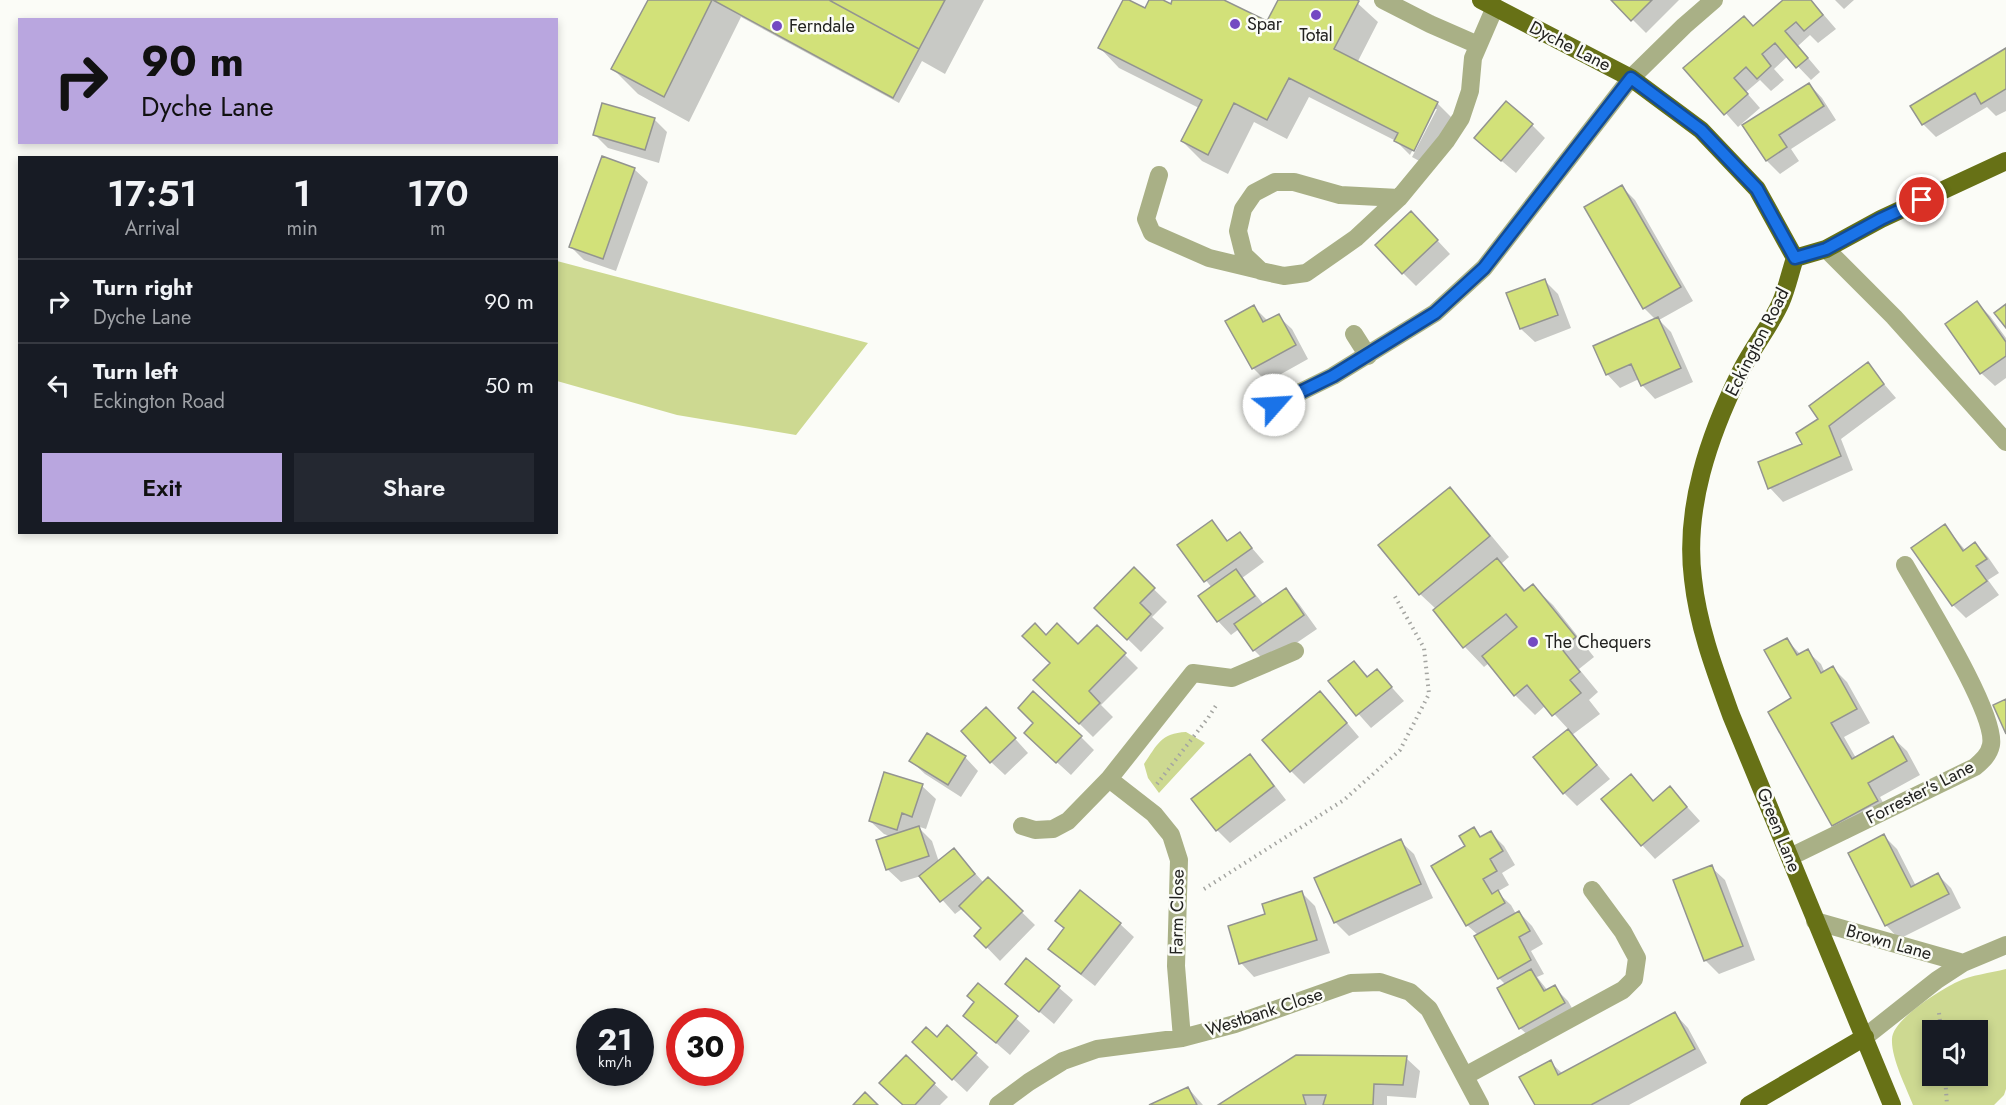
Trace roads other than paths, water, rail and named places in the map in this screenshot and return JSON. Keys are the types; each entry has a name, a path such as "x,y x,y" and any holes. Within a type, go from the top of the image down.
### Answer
{"main road":[{"name":"Dyche Lane","path":"1488,4 1631,78 1701,130 1757,189 1795,258"},
{"path":"1795,258 1826,249 1881,219 2006,161"},
{"name":"Eckington Road","path":"1691,547 1703,464 1740,371 1781,301 1795,258"},
{"name":"Green Lane","path":"1691,547 1692,578 1697,608 1712,663 1731,715 1892,1105"},
{"path":"1749,1105 1865,1037"}],"street":[{"path":"1383,0 1478,45"},
{"path":"1274,405 1368,356 1435,313 1484,268 1631,78 1714,0"},
{"path":"1159,175 1146,219 1152,233 1209,258 1284,276 1306,273 1356,238 1399,198 1446,141 1461,118 1470,91 1473,58 1488,4"},
{"path":"1261,271 1244,255 1238,231 1243,209 1254,193 1275,182 1294,182 1340,195 1399,198"},
{"path":"1826,249 1894,316 2006,442"},
{"path":"1354,334 1368,356"},
{"name":"Forrester's Lane","path":"1790,857 1975,767 1985,758 1991,744 1990,727 1960,659 1905,565"},
{"path":"1022,826 1035,831 1053,829 1068,821 1109,778 1193,673 1232,678 1295,651"},
{"name":"Farm Close","path":"1109,778 1155,814 1171,835 1179,860 1176,966 1182,1038"},
{"path":"1465,1076 1623,990 1634,979 1637,958 1623,932 1592,890"},
{"name":"Brown Lane","path":"1815,921 1963,963"},
{"name":"Brown Lane","path":"1865,1037 1937,980 1963,963 2006,945"},
{"name":"Westbank Close","path":"998,1105 1063,1061 1097,1049 1182,1038 1235,1024 1351,983 1380,982 1410,992 1429,1009 1480,1105"}],"place":[{"name":"Total","path":"1316,15"},
{"name":"Spar","path":"1235,24"},
{"name":"Ferndale","path":"777,26"},
{"name":"The Chequers","path":"1533,642"}]}
